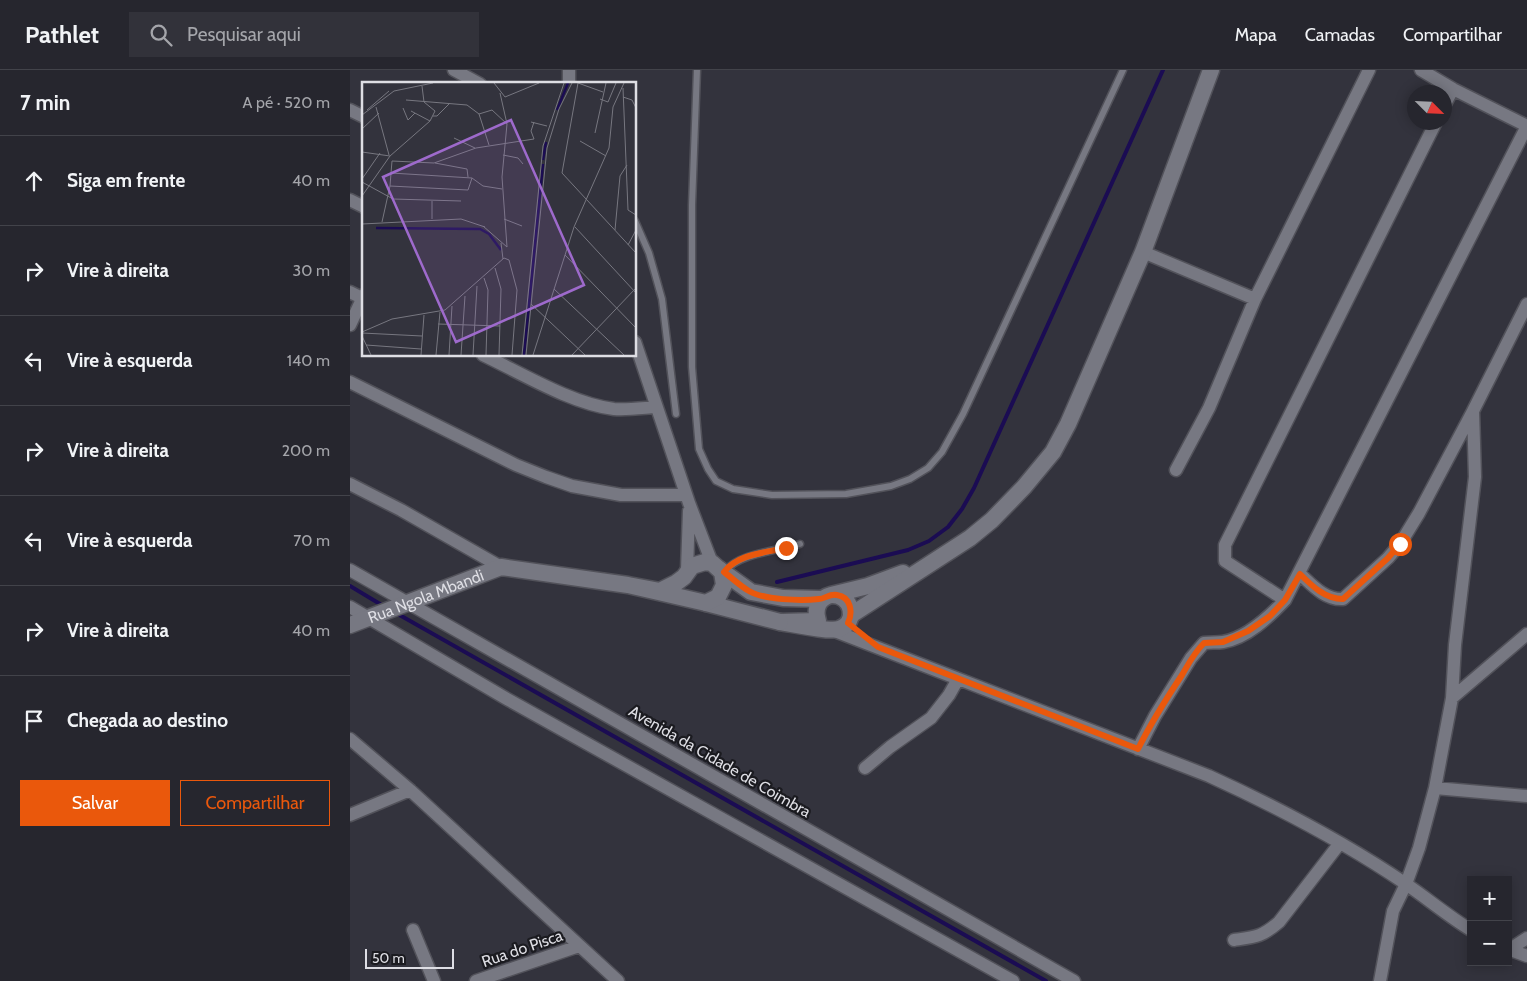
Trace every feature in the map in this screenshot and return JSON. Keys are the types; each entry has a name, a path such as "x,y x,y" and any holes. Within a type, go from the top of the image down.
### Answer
{"street":[{"path":"454,70 473,79"},
{"path":"832,630 838,629 849,619 970,538 992,520 1053,452 1068,424 1143,252 1211,70"},
{"path":"1176,470 1209,408 1255,299 1369,70"},
{"path":"1138,749 1155,716 1191,658 1204,643 1223,642 1248,631 1270,616 1285,600 1300,574 1527,126 1453,90 1422,70"},
{"path":"350,110 362,116"},
{"path":"1285,600 1225,561 1225,545 1432,130"},
{"path":"350,200 362,206"},
{"path":"1143,252 1255,299"},
{"path":"350,292 362,297"},
{"path":"350,325 362,299"},
{"path":"1300,574 1314,588 1329,596 1343,599 1388,558 1400,544 1419,513 1473,412 1527,304"},
{"path":"636,345 687,499 717,568 722,572 724,578 722,592 718,597 703,603 693,600 685,590 687,499"},
{"path":"485,356 574,398 597,406 616,409 656,407"},
{"path":"350,382 516,465 546,477 572,486 621,495 687,499"},
{"path":"1380,981 1389,924 1420,848 1435,788 1452,698 1454,644 1475,477 1473,412"},
{"path":"350,484 401,510 501,567 660,591 670,587 698,563 717,568 751,592 783,598 826,597 868,586 903,573 970,538"},
{"name":"Rua Ngola Mbandi","path":"350,625 501,567"},
{"name":"Avenida da Cidade de Coimbra","path":"350,570 405,603 1074,981"},
{"path":"628,585 780,622 832,630 1209,776 1257,798 1340,843 1406,884 1467,927"},
{"path":"780,622 818,621 816,610 826,597 837,594 849,604 849,619 878,647"},
{"path":"350,607 373,616 506,699 1013,981"},
{"path":"1452,698 1527,634"},
{"path":"865,768 890,747 931,718 958,679"},
{"path":"350,739 410,790 618,981"},
{"path":"1435,788 1527,796"},
{"path":"350,815 410,790"},
{"path":"1234,940 1267,933 1278,922 1340,843"},
{"path":"413,930 434,981"},
{"path":"1512,947 1527,938"},
{"name":"Rua do Pisca","path":"476,981 579,946"},
{"path":"1512,950 1527,956"}],"lane":[{"path":"697,70 692,205 692,367 699,449 716,481 733,489 772,495 846,494 891,486 910,479 928,468 942,452 963,414 1123,70"},
{"path":"636,224 662,299 676,414"},
{"path":"717,568 729,566 742,558 800,544"}],"waterway":[{"path":"777,582 908,550 929,541 948,527 962,509 974,488 1163,70"},
{"path":"350,586 385,607"},
{"path":"396,613 1046,981"}],"route":[{"path":"786,548 742,558 729,566 724,572 751,592 768,597 821,600 831,595 837,594 842,596 851,609 848,623 878,647 1138,749 1155,716 1191,658 1204,643 1223,642 1233,639 1270,616 1285,600 1300,574 1314,588 1329,596 1343,599 1388,558 1400,544"}]}
